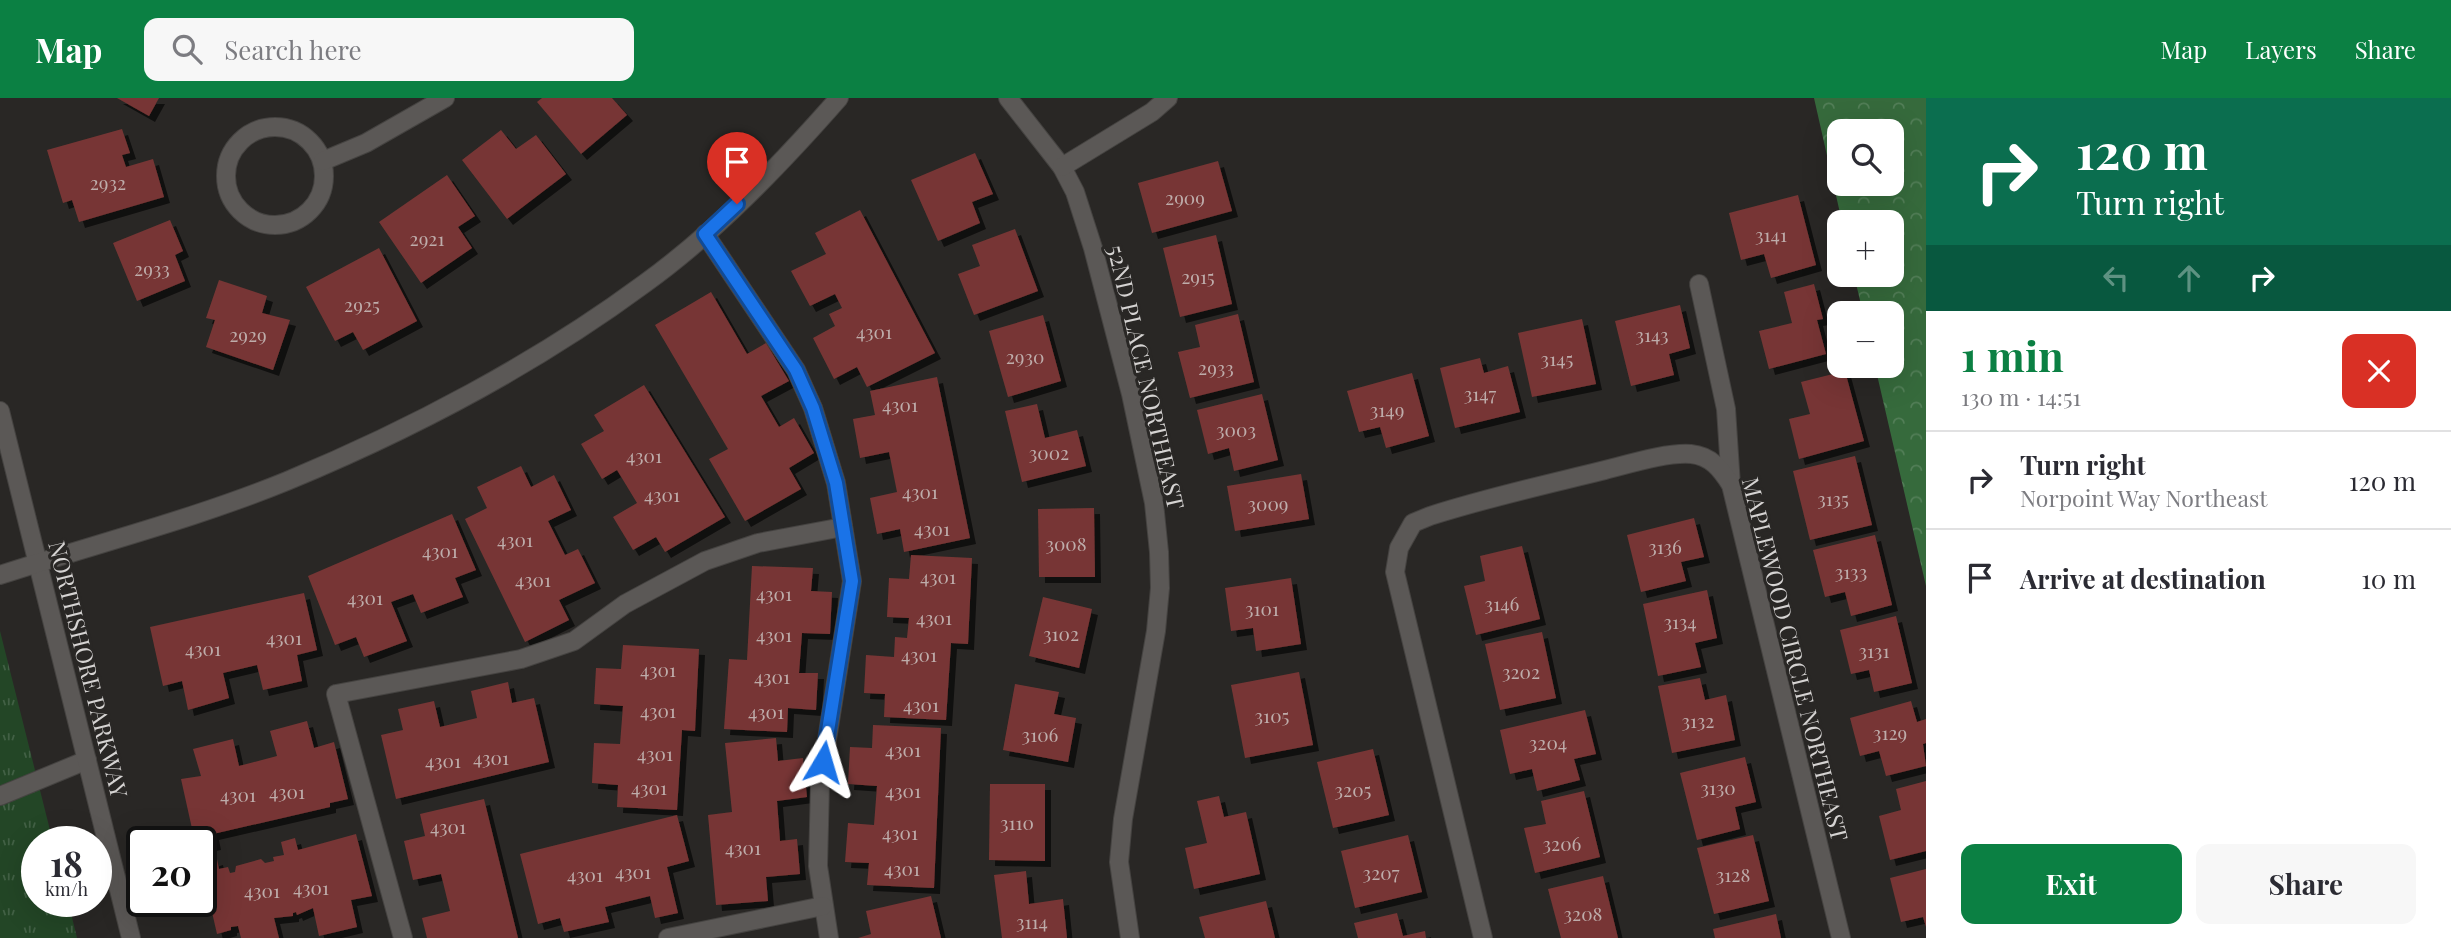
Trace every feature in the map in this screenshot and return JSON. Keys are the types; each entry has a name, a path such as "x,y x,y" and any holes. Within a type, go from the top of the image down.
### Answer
{"street":[{"path":"323,161 366,143 444,98"},
{"path":"0,575 167,523 286,481 401,428 487,384 574,332 646,283 705,234 769,173 839,98"},
{"name":"52ND PLACE NORTHEAST","path":"1008,98 1062,167 1075,192 1093,248 1131,394 1154,503 1160,588 1156,631 1123,819 1119,862 1130,938"},
{"path":"1062,167 1152,112 1168,98"},
{"path":"283,127 305,136 316,147 323,161 325,178 321,195 313,209 300,220 283,225 266,225 250,219 237,208 229,193 226,177 231,155 245,136 260,129 283,127"},
{"path":"705,234 796,370 813,408 836,483 852,581 820,783 818,866 829,938"},
{"path":"1699,284 1726,409 1731,485"},
{"name":"NORTHSHORE PARKWAY","path":"0,411 131,938"},
{"name":"MAPLEWOOD CIRCLE NORTHEAST","path":"1483,938 1395,572 1399,548 1413,523 1430,516 1646,460 1688,454 1703,457 1721,469 1731,485 1841,938"},
{"path":"402,938 336,694 521,659 575,642 625,604 705,561 758,542 843,527"},
{"path":"0,796 87,760"},
{"path":"668,938 823,906"}],"green space":[{"path":"1814,98 1926,98 1926,586 1878,378 1904,378 1904,301 1860,301 1857,287 1904,287 1904,210 1839,210 1836,196 1904,196 1904,119 1827,119 1827,156"},
{"path":"0,631 49,826 21,826 21,917 72,917 77,938 0,938"}],"building":[{"path":"117,98 159,98 149,116"},
{"path":"542,98 612,98 627,115 581,154 537,102"},
{"path":"122,129 130,153 122,155 126,167 153,159 164,197 79,222 72,200 63,203 47,150"},
{"path":"501,130 516,149 536,135 566,174 507,219 462,160"},
{"path":"975,153 993,194 972,202 980,223 938,241 911,180"},
{"path":"1218,161 1232,211 1152,233 1138,183"},
{"path":"447,175 475,216 458,227 472,248 421,283 379,222"},
{"path":"1798,195 1816,265 1771,278 1764,254 1741,260 1729,213"},
{"path":"860,210 935,353 867,387 857,367 834,379 813,338 835,326 829,314 842,308 835,294 810,306 791,271 826,254 815,233"},
{"path":"170,220 183,251 175,255 185,281 137,301 113,243"},
{"path":"1015,229 1038,291 974,315 958,274 980,266 972,245"},
{"path":"1216,235 1232,304 1180,317 1163,248"},
{"path":"379,248 417,321 363,350 353,332 335,341 306,287"},
{"path":"219,280 267,296 262,313 290,320 273,370 206,347 215,320 206,318"},
{"path":"1814,284 1823,319 1817,320 1826,354 1769,369 1759,331 1792,323 1784,292"},
{"path":"711,292 747,354 766,343 789,381 761,396 779,427 794,418 814,453 789,468 801,489 745,521 709,459 728,449 655,325"},
{"path":"1680,305 1690,348 1669,354 1674,375 1631,386 1615,321"},
{"path":"1238,314 1254,382 1190,398 1178,352 1200,347 1195,325"},
{"path":"1043,315 1061,381 1008,397 989,331"},
{"path":"1582,319 1596,384 1532,397 1518,333"},
{"path":"1480,358 1484,373 1508,366 1520,412 1455,428 1440,368"},
{"path":"1412,373 1429,436 1386,448 1380,427 1359,432 1347,391"},
{"path":"1827,376 1827,378 1847,378 1864,441 1799,459 1789,419 1810,414 1801,382"},
{"path":"937,377 970,538 904,552 900,529 877,534 870,498 897,492 889,452 860,458 853,419 875,415 870,391"},
{"path":"644,385 725,517 665,552 656,537 633,550 613,517 637,503 617,470 602,479 581,444 604,431 594,415"},
{"path":"1262,394 1278,460 1234,471 1229,448 1208,454 1197,410"},
{"path":"1037,404 1045,438 1077,430 1086,466 1022,482 1005,411"},
{"path":"1855,456 1872,525 1810,540 1793,471"},
{"path":"521,466 531,487 554,475 571,510 548,521 565,555 578,549 595,583 559,600 569,620 525,642 465,519 487,508 477,487"},
{"path":"1301,474 1309,519 1235,531 1227,486"},
{"path":"1094,508 1095,577 1039,577 1038,509"},
{"path":"452,514 476,570 455,578 463,597 421,613 413,594 391,602 407,641 364,657 356,637 335,645 308,576"},
{"path":"1694,518 1704,557 1681,562 1686,581 1641,592 1627,535"},
{"path":"1875,535 1892,605 1851,616 1845,592 1825,597 1813,550"},
{"path":"1522,546 1540,619 1476,635 1464,586 1485,581 1480,556"},
{"path":"911,555 972,558 968,644 951,643 946,720 884,717 885,694 864,693 866,655 894,657 895,637 907,638 909,618 887,617 889,578 909,579"},
{"path":"752,566 813,568 811,591 832,592 830,634 802,633 799,673 818,673 816,710 788,708 787,732 724,729 729,659 747,660"},
{"path":"1291,578 1301,644 1256,651 1253,628 1231,631 1225,588"},
{"path":"1707,590 1717,638 1695,643 1701,667 1658,676 1643,604"},
{"path":"304,593 317,650 297,655 302,681 263,690 257,665 223,673 229,698 188,710 182,681 163,686 150,627"},
{"path":"1043,597 1092,609 1079,668 1029,656"},
{"path":"1896,616 1912,683 1874,692 1869,670 1851,674 1840,630"},
{"path":"1542,632 1556,698 1500,710 1485,644"},
{"path":"623,645 699,649 695,731 682,730 677,810 617,807 618,785 592,783 594,743 620,744 623,706 594,704 596,668 621,669"},
{"path":"1299,672 1313,745 1245,758 1231,685"},
{"path":"1700,678 1705,700 1726,695 1735,740 1672,753 1658,686"},
{"path":"508,682 512,703 534,698 549,762 396,799 381,735 403,730 398,709 434,701 440,727 477,718 471,691"},
{"path":"1015,684 1059,692 1054,714 1076,718 1068,762 1003,750"},
{"path":"1911,701 1917,722 1926,719 1926,743 1923,744 1926,766 1886,776 1879,751 1860,756 1850,718"},
{"path":"1585,710 1596,754 1574,759 1580,780 1537,791 1532,769 1510,774 1500,730"},
{"path":"307,721 314,748 334,742 348,799 330,803 330,807 217,833 217,826 191,826 181,779 201,776 193,749 233,739 239,766 277,756 270,731"},
{"path":"873,725 941,728 934,888 867,885 869,863 845,862 848,823 874,825 877,786 848,784 850,747 872,748"},
{"path":"776,738 778,761 803,758 807,797 777,801 780,841 797,839 800,874 766,877 768,901 716,905 708,815 732,812 725,743"},
{"path":"1373,749 1389,815 1333,828 1317,762"},
{"path":"1745,757 1756,802 1735,807 1740,829 1697,840 1680,773"},
{"path":"1926,781 1926,851 1890,860 1879,816 1901,810 1896,789"},
{"path":"990,784 1045,784 1045,861 989,860"},
{"path":"1584,791 1600,857 1535,873 1524,828 1546,824 1541,801"},
{"path":"1219,796 1224,817 1246,812 1260,874 1194,889 1185,848 1207,843 1197,801"},
{"path":"484,799 518,938 427,938 422,918 450,911 441,874 413,880 404,841 425,836 420,814"},
{"path":"677,815 689,861 667,867 678,913 655,918 650,896 605,907 609,922 564,932 560,918 538,924 520,854"},
{"path":"356,834 372,896 351,900 357,927 319,936 313,908 297,915 296,912 293,916 274,918 279,938 241,938 238,926 217,934 213,917 217,917 217,859 219,869 228,867 230,873 235,872 236,866 261,859 265,863 274,861 273,857 284,855 281,842 295,838 298,850"},
{"path":"1408,835 1422,892 1355,908 1341,851"},
{"path":"1753,835 1769,901 1714,914 1697,848"},
{"path":"1926,869 1926,927 1923,917 1901,922 1890,878"},
{"path":"1026,871 1029,904 1063,899 1067,938 1002,938 994,875"},
{"path":"1603,876 1618,938 1561,938 1548,889"},
{"path":"931,896 941,938 858,938 871,934 866,911"},
{"path":"1266,901 1275,938 1205,938 1199,917"},
{"path":"1397,913 1403,936 1425,931 1426,938 1358,938 1354,923"},
{"path":"1776,914 1781,938 1715,938 1713,929"}],"route":[{"path":"737,204 705,234 796,370 813,408 836,483 852,581 823,762"}]}
